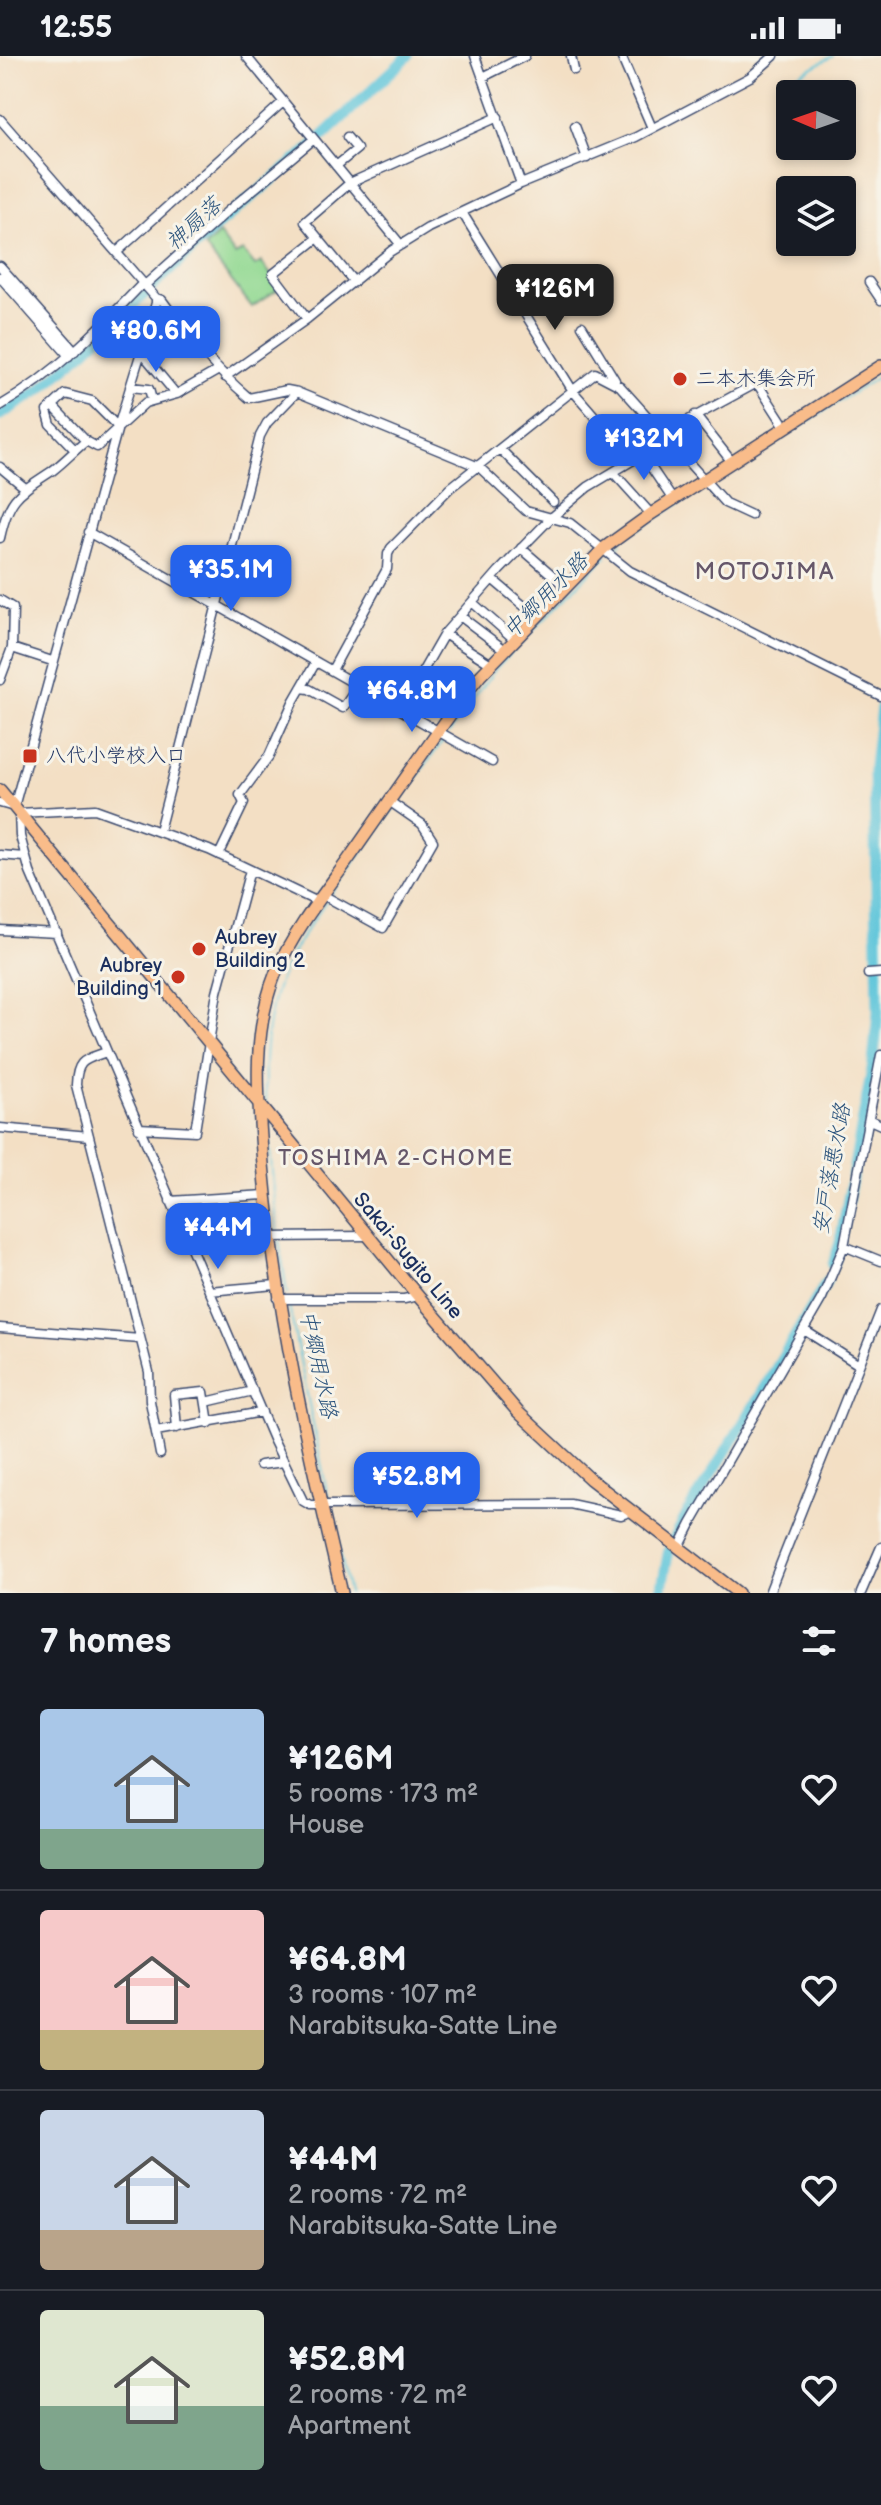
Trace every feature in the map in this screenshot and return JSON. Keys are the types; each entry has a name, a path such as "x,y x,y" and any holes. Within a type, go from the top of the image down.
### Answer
{"main road":[{"path":"342,1593 293,1380 270,1237 258,1103 258,1048 267,998 277,970 320,898 439,731 491,664 604,548 673,500 707,485 732,462 881,366"},
{"name":"Sakai-Sugito Line","path":"0,790 489,1380 542,1437 630,1512 738,1593"},
{"path":"261,1139 270,1133 283,1133"}],"street":[{"path":"246,56 401,245"},
{"path":"475,56 521,184"},
{"path":"501,56 504,67"},
{"path":"483,77 525,56"},
{"path":"571,56 574,70"},
{"path":"621,56 652,128"},
{"path":"52,405 86,441 97,447 152,400 176,394 221,374 307,319 401,245 428,228 652,128 750,77 774,56"},
{"path":"117,252 283,102"},
{"path":"354,282 305,222 350,183 498,117"},
{"path":"0,119 156,298 162,300 194,346 249,398 287,390 297,392 479,467 526,511 570,523 630,571 881,696"},
{"path":"575,126 587,158"},
{"path":"336,166 357,149 347,137"},
{"path":"0,406 27,390 72,353 240,199 314,139"},
{"path":"463,214 573,391 633,460"},
{"path":"307,319 273,274 318,238"},
{"path":"0,266 72,353"},
{"path":"0,277 72,353"},
{"path":"869,282 881,300"},
{"path":"156,298 154,314 118,427 52,661 17,810 24,857 170,1201 303,1501 310,1505 570,1504 621,1515 630,1512"},
{"path":"582,326 617,384 707,485 725,503 750,518"},
{"path":"142,353 176,394"},
{"path":"332,670 387,569 391,548 450,488 595,373 617,384"},
{"path":"401,709 444,634 521,548 588,487 642,454 695,415 757,383 786,428"},
{"path":"130,387 149,389 152,400"},
{"path":"159,831 263,429 297,392"},
{"path":"75,450 51,425 47,411 65,394 87,399 118,427"},
{"path":"695,415 732,462"},
{"path":"0,538 5,514 24,487 52,470 86,441"},
{"path":"501,450 553,502"},
{"path":"642,454 673,500"},
{"path":"0,467 24,487"},
{"path":"613,472 651,514"},
{"path":"88,532 492,762"},
{"path":"521,548 566,587"},
{"path":"492,579 537,617"},
{"path":"0,600 13,608 12,648 0,680"},
{"path":"472,602 515,640"},
{"path":"460,616 505,650"},
{"path":"444,634 491,664"},
{"path":"12,648 52,661"},
{"path":"219,855 244,803 240,795 244,787 269,756 316,662"},
{"path":"301,688 309,689 343,708 358,686"},
{"path":"0,803 17,810 95,809 219,855 383,928 433,841 422,824 389,801"},
{"path":"0,855 24,857"},
{"path":"139,1128 195,1131 217,992 250,870"},
{"path":"0,930 57,933"},
{"path":"868,974 881,973"},
{"path":"106,1052 81,1062 76,1070 76,1085 149,1372 150,1401 160,1454"},
{"path":"675,1545 804,1330 822,1298 844,1246 881,1055"},
{"path":"870,1120 881,1125"},
{"path":"0,1128 89,1136"},
{"path":"170,1201 266,1195"},
{"path":"270,1237 368,1236"},
{"path":"844,1246 881,1261"},
{"path":"209,1291 276,1285"},
{"path":"278,1299 404,1299 418,1296"},
{"path":"769,1593 859,1365 879,1323 881,1310"},
{"path":"0,1328 140,1339"},
{"path":"804,1330 859,1365"},
{"path":"206,1402 253,1391"},
{"path":"177,1428 174,1395 204,1392 209,1423"},
{"path":"156,1431 262,1412"},
{"path":"260,1465 284,1462"},
{"path":"861,1593 881,1547"}],"green space":[{"path":"219,234 235,255 243,251 255,266 261,262 281,287 252,307 205,247"}],"waterway":[{"name":"神扇落","path":"0,415 40,390 77,358 218,225 307,151 408,56"},
{"path":"789,80 833,56"},
{"name":"中郷用水路","path":"710,484 881,375"},
{"name":"中郷用水路","path":"639,529 704,487"},
{"name":"中郷用水路","path":"611,551 621,543"},
{"name":"中郷用水路","path":"449,733 498,666 606,556"},
{"name":"安戸落悪水路","path":"833,1265 840,1243 873,1064 878,1012 874,767 881,708"},
{"name":"中郷用水路","path":"397,804 445,738"},
{"name":"中郷用水路","path":"331,894 393,809"},
{"name":"中郷用水路","path":"266,1104 266,1048 276,991 294,950 327,900"},
{"name":"中郷用水路","path":"269,1139 278,1235"},
{"name":"中郷用水路","path":"279,1241 287,1294"},
{"name":"安戸落悪水路","path":"661,1593 669,1549 688,1512 827,1281"},
{"name":"中郷用水路","path":"288,1301 329,1502"},
{"name":"中郷用水路","path":"330,1508 349,1593"}],"place":[{"name":"二本木集会所","path":"680,379"},
{"name":"八代小学校入口","path":"30,756"},
{"name":"Aubrey Building 2","path":"199,949"},
{"name":"Aubrey Building 1","path":"178,977"}],"district":[{"name":"MOTOJIMA","path":"765,571"},
{"name":"TOSHIMA 2-CHOME","path":"396,1158"}]}
